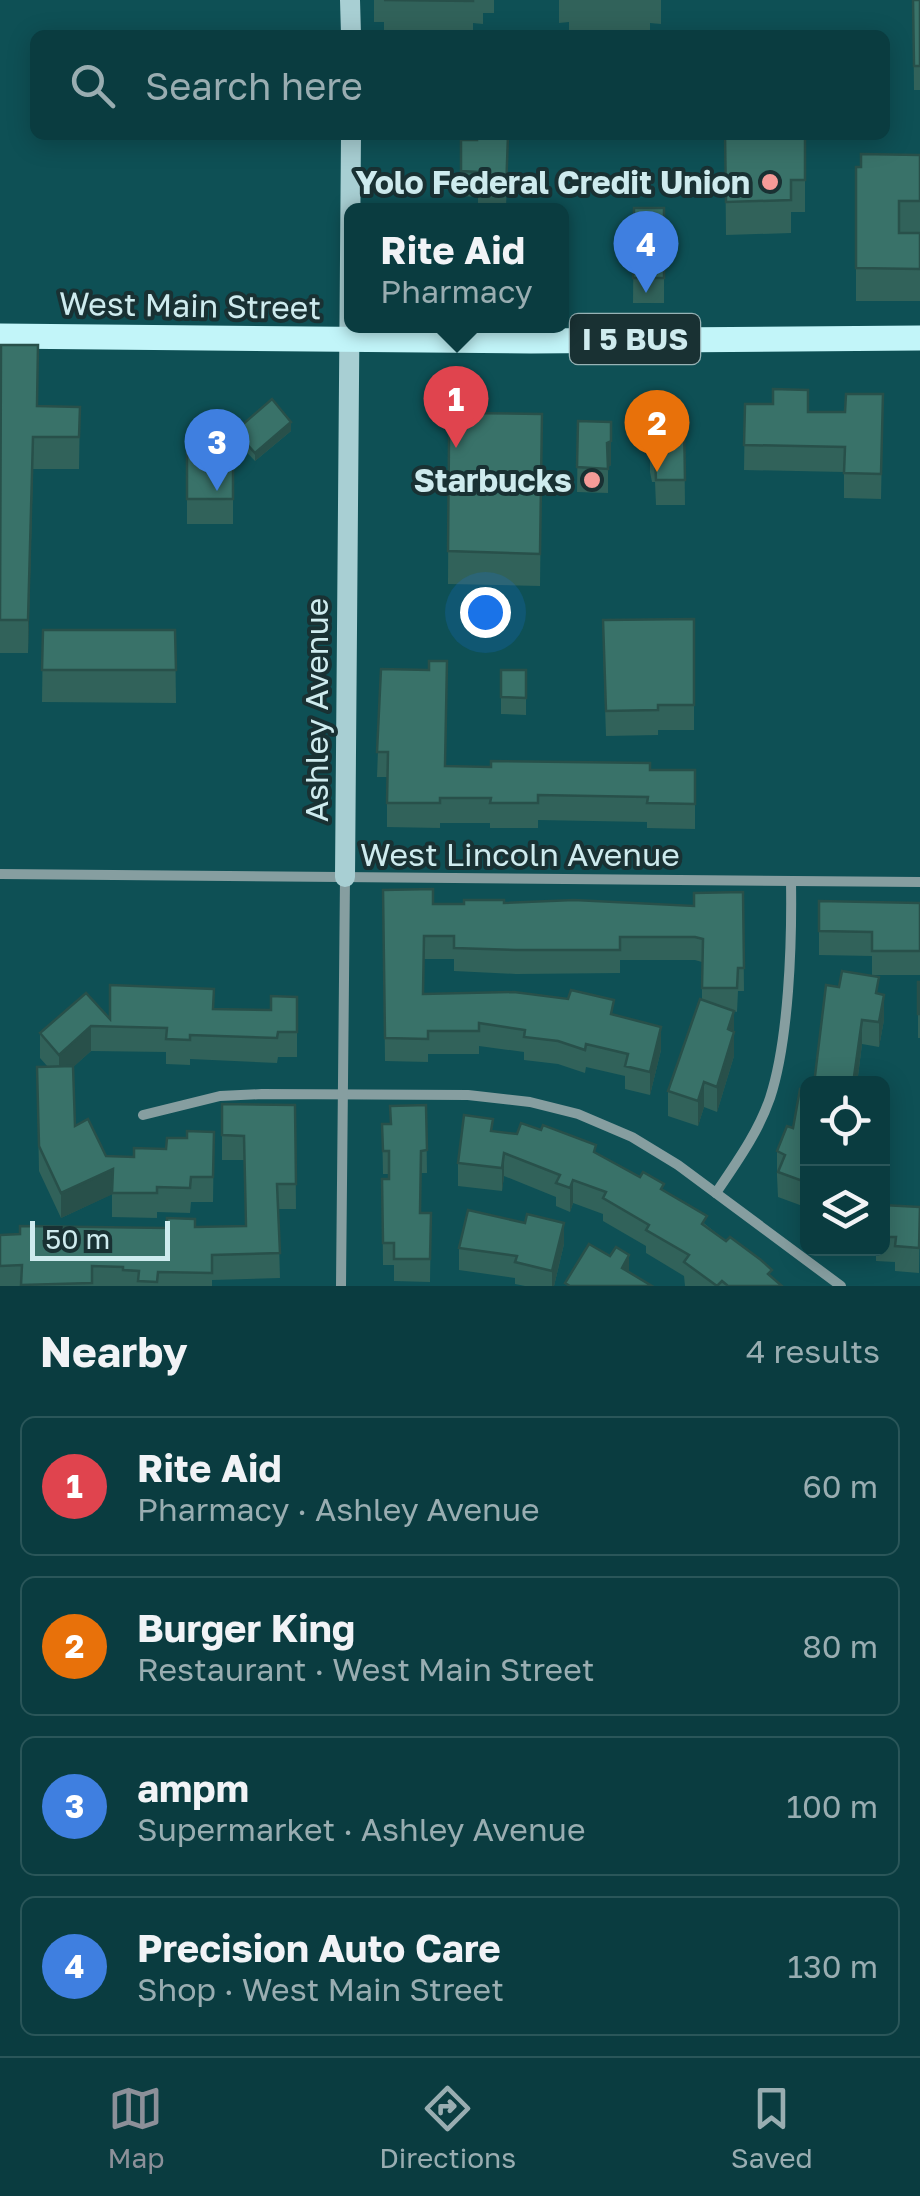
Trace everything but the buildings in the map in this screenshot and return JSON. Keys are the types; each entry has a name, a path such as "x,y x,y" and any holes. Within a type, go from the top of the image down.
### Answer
{"main road":[{"name":"West Main Street","path":"0,336 920,338"}],"street":[{"path":"350,0 350,30"},
{"name":"Ashley Avenue","path":"351,140 351,203"},
{"name":"Ashley Avenue","path":"341,1286 350,333"},
{"name":"West Lincoln Avenue","path":"0,874 920,882"},
{"path":"716,1194 753,1137 780,1064 791,881"},
{"path":"143,1115 220,1096 468,1095 530,1102 578,1114 632,1137 678,1165 841,1286"}],"place":[{"name":"Yolo Federal Credit Union","path":"770,182"},
{"name":"Precision Auto Care","path":"646,293"},
{"name":"Rite Aid","path":"456,448"},
{"name":"Burger King","path":"657,472"},
{"name":"Starbucks","path":"592,480"},
{"name":"ampm","path":"217,491"}]}
